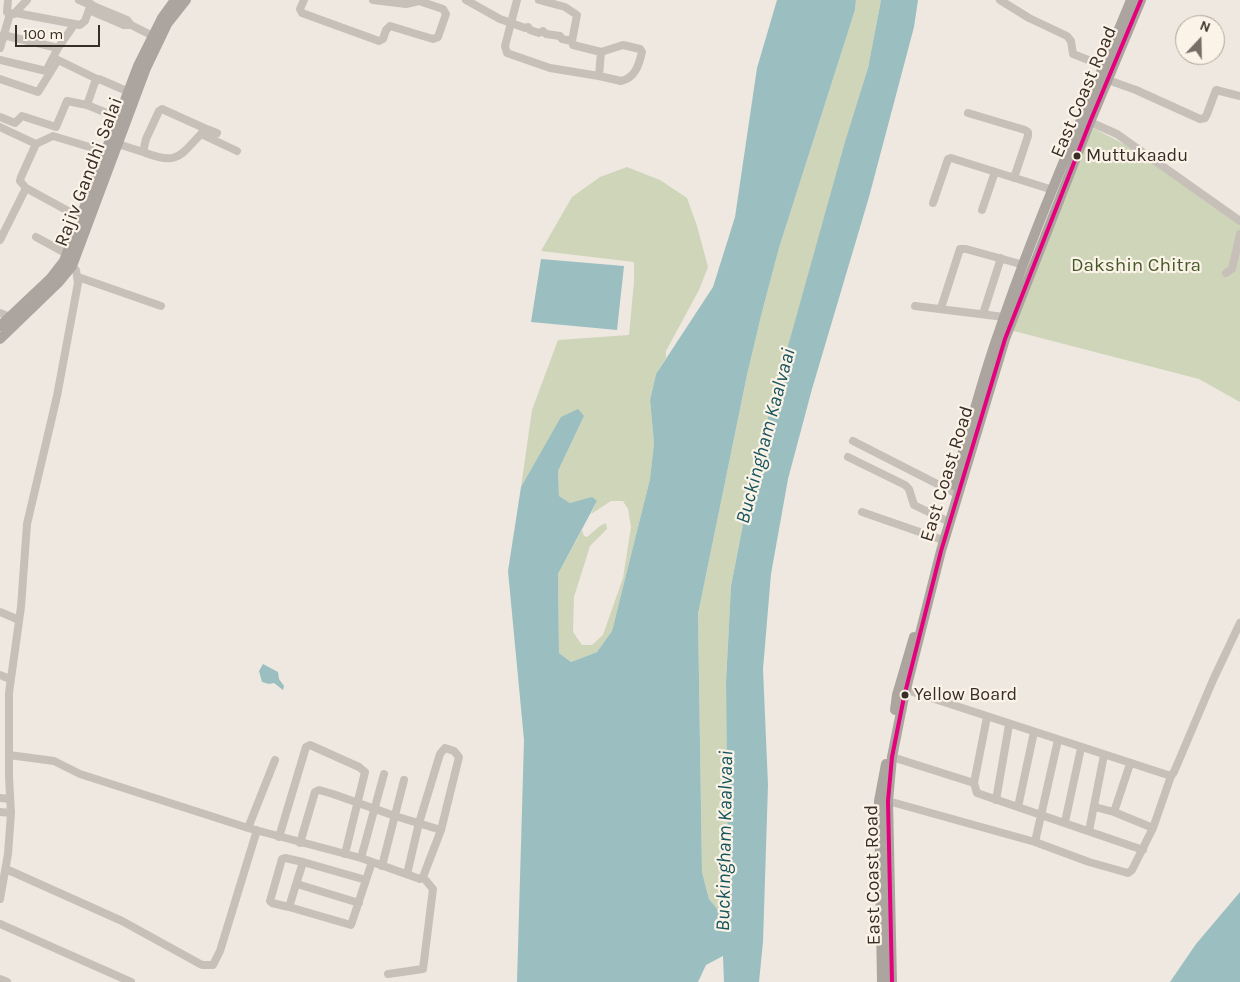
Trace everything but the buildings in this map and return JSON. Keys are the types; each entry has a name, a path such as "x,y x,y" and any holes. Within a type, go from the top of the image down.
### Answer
{"main road":[{"name":"Rajiv Gandhi Salai","path":"0,326 68,261 81,218 138,66 162,18 175,0"},
{"name":"Rajiv Gandhi Salai","path":"0,339 58,283 118,144 146,68 167,24 186,0"},
{"name":"East Coast Road","path":"892,982 888,801 892,757 898,726 941,551 1004,331 1004,317 1053,190 1131,0"},
{"name":"East Coast Road","path":"882,982 879,801 897,695 977,404 1004,331 1142,0"}],"street":[{"path":"8,0 6,10 13,13 80,26 85,21 90,7"},
{"path":"0,46 13,13 27,0"},
{"path":"79,0 90,7 127,20 131,25 153,36"},
{"path":"304,0 300,9 302,13 379,41 383,39 386,30 390,26 433,39 438,37 446,14 443,9 419,1 406,4 373,0"},
{"path":"466,0 511,24 601,52 623,45 640,49 642,52 635,72 624,80 616,81 550,68 507,53 505,46 511,24 517,0"},
{"path":"539,0 565,7 578,15 573,43"},
{"path":"1000,0 1029,18 1067,36 1071,41 1073,54 1104,66"},
{"path":"0,78 35,86 39,84 58,48 74,25"},
{"path":"3,35 58,48"},
{"path":"598,76 601,52"},
{"path":"0,60 46,71"},
{"path":"0,78 38,92 58,60 129,92"},
{"path":"88,105 97,79"},
{"path":"1108,80 1136,90 1200,119 1205,118 1216,90 1240,96"},
{"path":"0,117 15,123 22,116 56,127 67,101 88,105 119,118"},
{"path":"143,152 146,139 160,110 203,131 236,151"},
{"path":"968,113 1028,132 1014,178"},
{"path":"1090,122 1117,134 1240,221"},
{"path":"0,128 36,144"},
{"path":"118,144 163,158 173,159 180,156 203,131"},
{"path":"203,131 217,133"},
{"path":"81,218 26,188 20,181 21,177 36,144 53,136 106,152"},
{"path":"933,203 948,159 957,160 1053,190"},
{"path":"982,210 995,172"},
{"path":"1,235 26,188"},
{"path":"1226,274 1232,269 1240,234"},
{"path":"0,899 6,869 11,813 10,755 5,692 10,679 19,620 27,524 57,396 78,277 76,270 68,261 36,237"},
{"path":"940,308 960,249 966,248 1024,265"},
{"path":"983,314 1001,258"},
{"path":"78,277 161,306"},
{"path":"915,306 1004,317"},
{"path":"0,313 10,317"},
{"path":"853,441 953,492"},
{"path":"848,457 905,485 909,489 914,505 945,520"},
{"path":"862,512 940,539"},
{"path":"0,612 19,620"},
{"path":"888,801 1035,842 1122,873 1128,873 1132,870 1143,850 1170,776 1174,772 1213,680 1240,623"},
{"path":"0,675 10,679"},
{"path":"907,690 1170,776"},
{"path":"987,717 974,783 979,794 1143,850"},
{"path":"996,800 1009,724"},
{"path":"1018,807 1034,732"},
{"path":"1035,842 1058,740"},
{"path":"279,837 307,744 364,770 345,854"},
{"path":"1065,822 1081,748"},
{"path":"407,874 418,823 440,754 443,749 449,749 454,751 459,757 441,830 423,877"},
{"path":"10,755 54,761 80,774 248,828 361,858 420,879 423,877"},
{"path":"1090,831 1104,755"},
{"path":"892,757 974,783"},
{"path":"248,828 275,760"},
{"path":"1114,812 1130,764"},
{"path":"361,858 384,774"},
{"path":"382,866 404,780"},
{"path":"300,843 316,790 441,830"},
{"path":"0,798 10,799"},
{"path":"1095,806 1152,828"},
{"path":"0,812 11,813"},
{"path":"6,869 122,922 202,965 213,965 220,951 257,830"},
{"path":"366,880 285,858 282,860 270,901 351,925 359,902 372,862"},
{"path":"289,908 303,862"},
{"path":"388,974 423,969 433,889 423,877"},
{"path":"297,884 359,902"},
{"path":"0,924 131,982"},
{"path":"0,979 7,982"}],"green space":[{"path":"856,0 881,0 868,68 754,468 731,586 726,682 728,898 726,909 719,911 709,899 702,872 698,614 747,375 762,312 779,248 855,10"},
{"name":"Dakshin Chitra","path":"1093,128 1130,147 1240,224 1240,402 1199,379 1010,330 1062,198"},
{"path":"627,167 660,180 687,198 708,267 699,290 666,351 666,358 656,374 650,400 654,443 650,479 612,631 597,652 571,662 559,653 558,574 582,530 584,536 587,537 606,523 607,529 590,546 574,597 573,632 582,645 592,645 603,635 623,578 631,527 628,509 623,501 611,501 591,514 597,501 570,503 559,496 558,471 584,416 538,458 521,487 532,410 558,340 629,335 634,262 541,251 572,197 600,177"}],"water":[{"name":"Buckingham Kaalvaai","path":"777,0 856,0 855,10 779,248 762,312 747,375 698,614 702,872 709,899 719,911 726,909 728,898 726,682 731,586 754,468 845,142 868,68 881,0 918,0 914,27 869,197 812,389 788,479 771,574 763,669 768,785 763,942 759,982 724,982 723,956 706,965 698,982 517,982 524,740 508,571 521,487 561,417 578,409 584,416 558,471 559,496 570,503 592,497 597,501 558,574 559,653 571,662 597,652 612,631 650,479 654,443 650,400 656,374 713,287 735,217 757,68"},
{"path":"541,259 624,266 617,330 531,322"},
{"path":"263,664 278,672 279,679 284,686 283,690 274,683 262,682 259,671"},
{"path":"1240,892 1240,982 1170,982 1196,944"}],"transit line":[{"path":"892,982 888,801 892,757 904,697 941,551 1005,339 1090,122 1141,0"}],"place":[{"name":"Muttukaadu","path":"1077,156"},
{"name":"Yellow Board","path":"905,695"}]}
